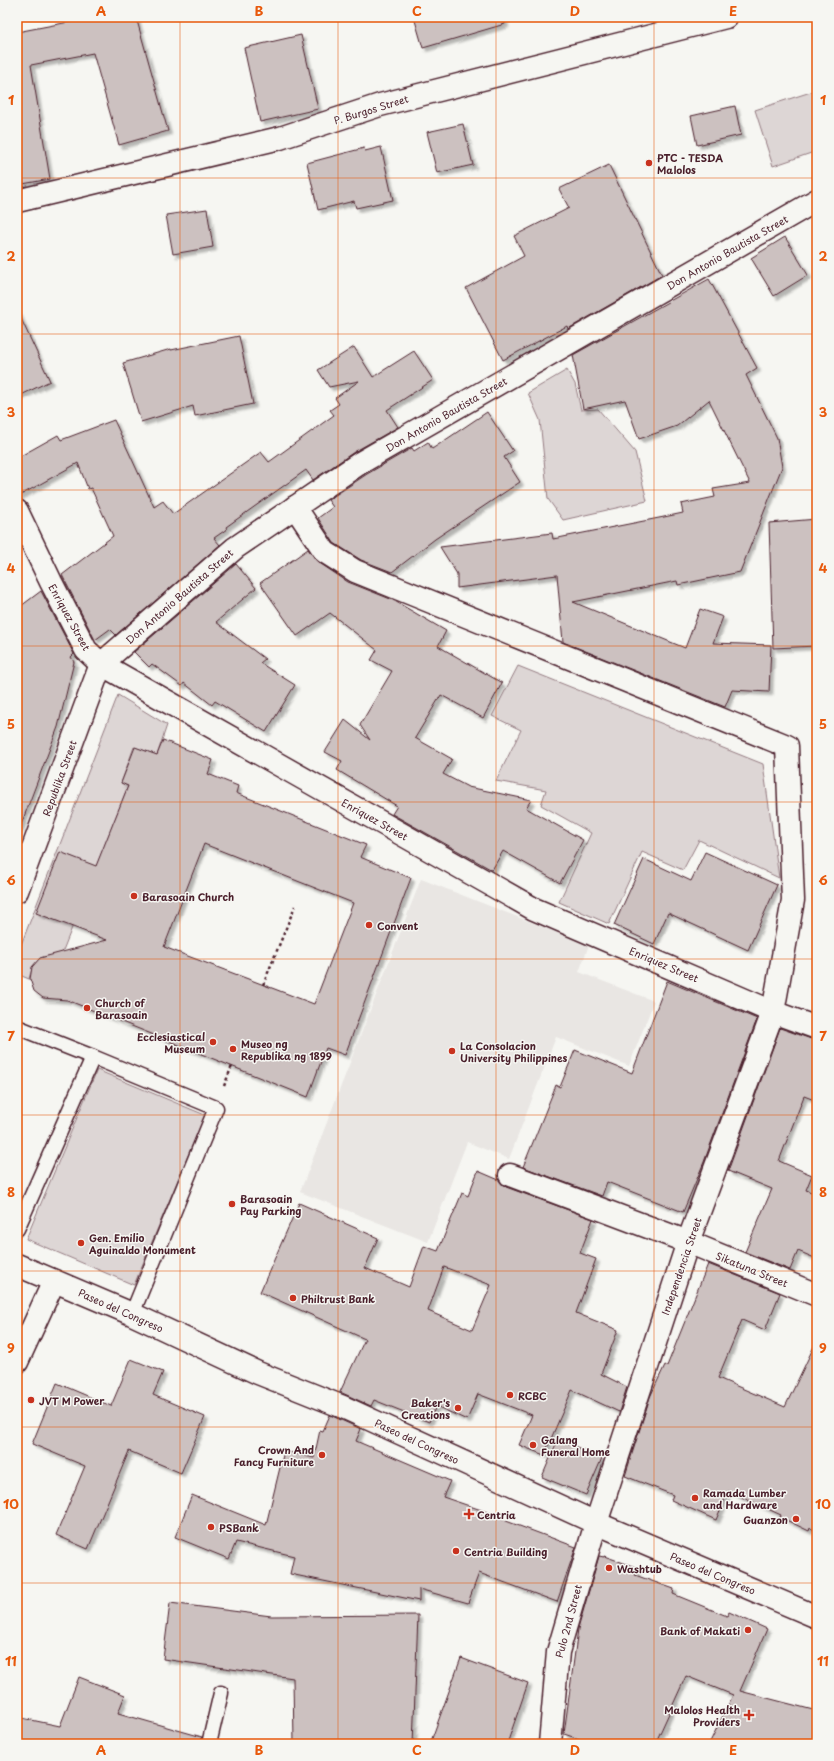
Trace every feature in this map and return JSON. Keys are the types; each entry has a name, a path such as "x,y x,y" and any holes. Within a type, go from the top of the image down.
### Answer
{"street":[{"name":"P. Burgos Street","path":"17,201 280,138 380,105 726,17"},
{"name":"Don Antonio Bautista Street","path":"101,664 235,548 360,463 817,200"},
{"name":"Independencia Street","path":"295,507 325,552 355,571 788,746 793,900 773,1012 688,1242 596,1523"},
{"name":"Enriquez Street","path":"17,511 86,650 101,664 534,909 773,1012 817,1028"},
{"name":"Republika Street","path":"17,891 101,664"},
{"name":"Sikatuna Street","path":"510,1175 688,1242 817,1295"},
{"name":"Paseo del Congreso","path":"17,1265 132,1314 258,1373 343,1407 596,1523 817,1617"},
{"path":"17,1362 54,1281"},
{"name":"Pulo 2nd Street","path":"550,1744 558,1652 596,1523"}],"lane":[{"path":"17,1027 216,1108 132,1314"},
{"path":"17,1229 93,1057"},
{"path":"209,1744 221,1693"}],"path":[{"path":"263,985 295,906"}],"shaded area":[{"path":"817,90 817,151 773,166 755,110"},
{"path":"567,370 575,384 581,410 598,409 635,452 647,501 563,520 548,499 540,420 528,393"},
{"path":"518,666 763,764 779,878 699,840 683,870 642,852 609,924 559,902 591,833 541,805 546,790 496,781 521,730 492,716"},
{"path":"118,695 167,725 157,755 134,747 121,783 128,786 60,958 53,956 43,957 36,963 29,979 17,974 17,955"},
{"name":"La Consolacion University Philippines","path":"421,879 589,945 579,972 654,1001 629,1066 556,1037 509,1159 467,1142 428,1242 300,1192"},
{"path":"97,1070 205,1115 134,1285 26,1239"}],"building":[{"path":"95,17 136,17 168,131 119,145 93,53 31,65 50,179 17,185 17,32"},
{"path":"414,17 504,17 505,24 423,48"},
{"path":"301,35 318,109 260,122 244,48"},
{"path":"735,106 741,135 697,145 691,116"},
{"path":"463,124 473,165 437,173 427,132"},
{"path":"381,147 393,200 356,208 354,201 318,210 307,163 364,148 365,151"},
{"path":"609,165 662,275 568,329 567,326 503,360 466,288 524,256 514,236 569,208 559,189"},
{"path":"207,209 213,247 173,254 166,215"},
{"path":"785,237 808,275 774,296 751,258"},
{"path":"709,279 757,368 746,375 777,438 782,467 740,572 678,585 677,581 573,602 685,648 700,609 723,617 713,643 771,645 769,692 732,690 725,707 563,642 557,575 457,588 457,574 440,547 552,533 553,539 664,517 683,513 681,504 715,497 713,489 750,483 709,400 677,426 639,439 625,400 583,409 573,355"},
{"path":"17,310 50,381 17,397"},
{"path":"239,336 253,404 195,416 193,406 141,422 123,363 171,349"},
{"path":"354,347 373,377 414,351 433,380 387,410 398,427 354,452 313,480 306,470 226,527 227,529 214,538 220,545 116,635 110,629 95,640 62,575 113,536 91,488 88,489 78,463 17,497 17,458 58,435 61,440 114,420 154,507 163,501 173,514 261,452 269,462 334,415 330,410 339,404 335,398 359,381 329,387 318,370"},
{"path":"487,412 513,451 504,457 520,482 435,539 392,572 361,560 334,543 318,518 333,507 328,500 367,474 412,448 414,451 428,442 432,449"},
{"path":"817,519 817,646 773,648 769,523"},
{"path":"308,549 318,562 348,582 393,600 446,631 438,646 502,683 483,718 441,695 415,738 452,759 443,774 468,787 531,800 526,808 583,840 560,883 503,851 492,870 392,814 397,806 337,770 342,761 325,752 345,720 370,740 360,725 392,671 371,660 377,650 330,613 297,636 260,583"},
{"path":"236,564 256,588 216,622 265,659 260,663 295,685 266,732 215,701 212,705 184,683 182,686 152,664 149,667 134,652"},
{"path":"41,591 74,654 71,657 74,662 58,727 19,830 17,829 17,609"},
{"path":"163,740 213,760 208,774 238,786 236,793 366,845 360,857 411,878 345,1055 326,1048 308,1097 67,1000 43,998 34,991 30,979 32,967 40,958 107,940 36,913 60,852 96,866 128,786 121,783 135,747 157,755","holes":["204,844 353,903 314,1004 164,947"]},
{"path":"705,852 777,885 748,950 668,913 654,944 614,925 644,859 691,881"},
{"path":"667,981 757,1019 704,1162 683,1212 607,1182 602,1196 523,1167 556,1085 560,1087 575,1050 632,1073"},
{"path":"780,1028 817,1041 817,1101 804,1096 779,1161 812,1175 806,1190 817,1194 817,1259 798,1251 790,1270 745,1252 772,1189 728,1171"},
{"path":"478,1171 499,1180 506,1187 593,1219 580,1253 596,1259 576,1313 618,1330 601,1374 627,1387 619,1412 572,1390 544,1455 519,1445 532,1415 478,1394 467,1420 436,1406 429,1422 374,1400 371,1406 340,1392 365,1339 260,1292 299,1203 378,1238 365,1268 409,1287 424,1246 438,1251 462,1193 468,1196","holes":["444,1267 491,1285 472,1330 428,1311"]},
{"path":"708,1264 780,1293 765,1330 742,1320 718,1378 785,1407 817,1340 817,1531 810,1528 809,1531 780,1517 781,1515 728,1491 716,1520 671,1500 673,1495 625,1476 650,1397 665,1365 667,1366"},
{"path":"131,1359 163,1372 153,1395 205,1417 181,1473 129,1451 88,1549 56,1535 85,1466 32,1444 57,1383 111,1406"},
{"path":"330,1415 361,1429 356,1441 450,1481 443,1497 499,1516 498,1518 576,1547 557,1602 479,1573 468,1603 419,1589 419,1601 290,1574 294,1556 236,1542 229,1559 175,1537 192,1495 266,1525 284,1451 314,1458 320,1430 323,1431"},
{"path":"558,1439 602,1458 586,1495 542,1477"},
{"path":"599,1556 604,1556 638,1568 635,1575 674,1589 673,1594 727,1616 729,1612 767,1629 740,1691 817,1711 817,1744 709,1744 733,1695 686,1676 655,1744 594,1744 564,1734 578,1629"},
{"path":"170,1603 271,1616 418,1615 413,1744 294,1744 293,1678 163,1659"},
{"path":"461,1658 528,1683 507,1744 430,1744"},
{"path":"79,1677 125,1695 118,1713 202,1737 201,1744 17,1744 17,1717 60,1726"}],"place":[{"name":"PTC - TESDA Malolos","path":"649,163"},
{"name":"Barasoain Church","path":"134,896"},
{"name":"Convent","path":"369,925"},
{"name":"Church of Barasoain","path":"87,1008"},
{"name":"Ecclesiastical Museum","path":"213,1042"},
{"name":"Museo ng Republika ng 1899","path":"233,1049"},
{"name":"La Consolacion University Philippines","path":"452,1051"},
{"name":"Barasoain Pay Parking","path":"232,1204"},
{"name":"Gen. Emilio Aguinaldo Monument","path":"81,1243"},
{"name":"Philtrust Bank","path":"293,1298"},
{"name":"RCBC","path":"510,1395"},
{"name":"JVT M Power","path":"31,1400"},
{"name":"Baker's Creations","path":"458,1408"},
{"name":"Galang Funeral Home","path":"533,1445"},
{"name":"Crown And Fancy Furniture","path":"322,1455"},
{"name":"Ramada Lumber and Hardware","path":"695,1498"},
{"name":"Centria","path":"469,1514"},
{"name":"Guanzon","path":"796,1519"},
{"name":"PSBank","path":"211,1527"},
{"name":"Centria Building","path":"456,1551"},
{"name":"Washtub","path":"609,1568"},
{"name":"Bank of Makati","path":"748,1630"},
{"name":"Malolos Health Providers","path":"749,1715"}]}
